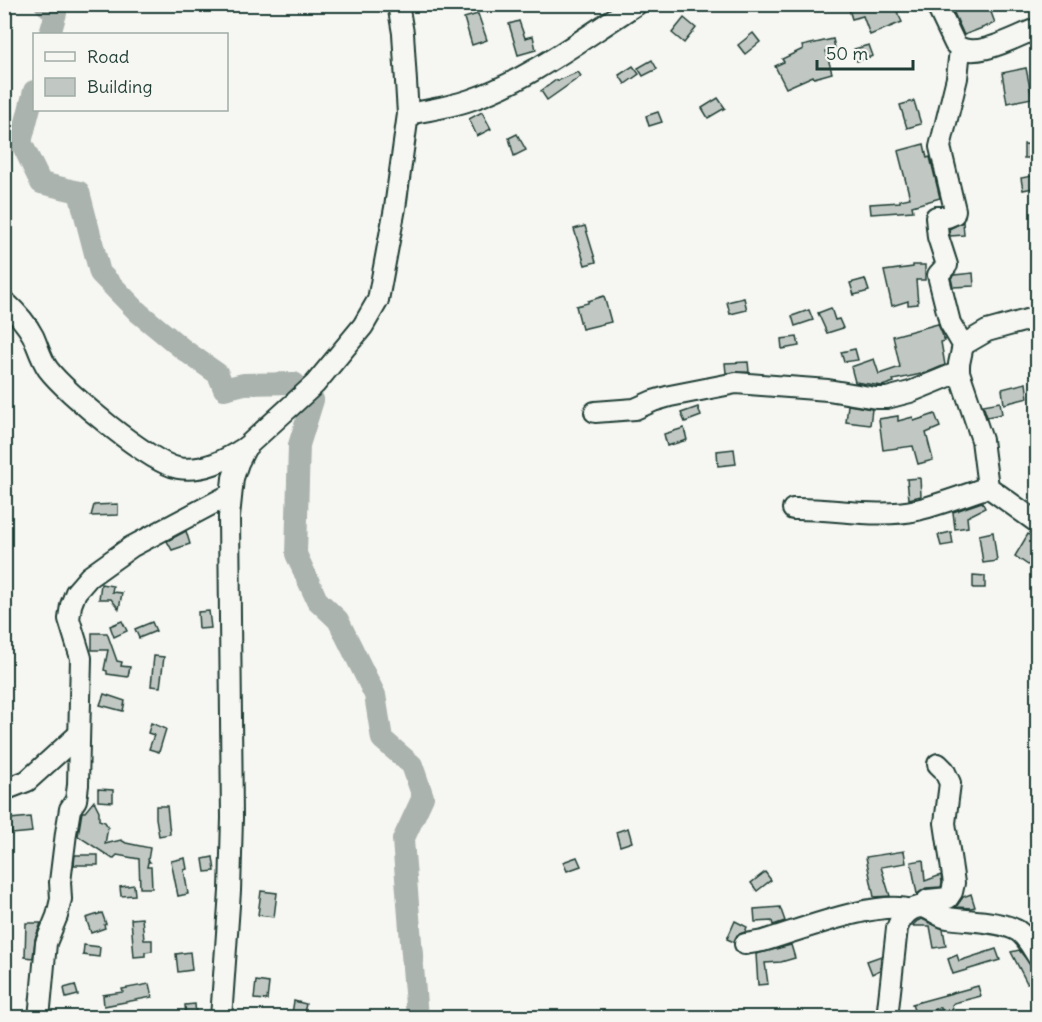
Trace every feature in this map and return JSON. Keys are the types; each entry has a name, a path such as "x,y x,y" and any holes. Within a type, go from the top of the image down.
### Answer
{"street":[{"path":"4,301 25,323 48,368 66,388 108,424 161,461 177,468 199,467 217,464 246,447 315,384 372,314 378,300 395,208 408,114 404,44 398,4"},
{"path":"408,114 450,106 487,93 552,60 638,4"},
{"path":"936,4 955,44 960,49 981,50 1038,28"},
{"path":"960,49 957,78 940,147 955,210 954,214 948,218 936,217 938,237 946,265 938,274 950,323 963,345 959,372 982,440 988,487 1038,523"},
{"path":"963,345 987,331 1038,316"},
{"path":"595,412 635,410 670,396 736,382 887,398 910,392 959,372"},
{"path":"221,1017 230,891 232,818 229,544 231,494 238,462 246,447"},
{"path":"793,509 902,512 917,510 988,487"},
{"path":"39,1017 46,943 61,899 60,882 66,833 70,809 76,800 78,785 81,658 69,620 71,605 76,592 90,577 131,547 231,494"},
{"path":"4,790 27,781 78,735"},
{"path":"888,1017 897,928 904,915 928,900 948,898 954,883 945,823 950,783 944,770 938,764"},
{"path":"746,944 870,910 898,907 932,910 941,917 1007,926 1026,938 1038,957"}],"building":[{"path":"854,4 915,4 915,6 897,12 902,22 870,35 863,16 852,19 848,6"},
{"path":"950,4 988,4 995,23 964,35"},
{"path":"478,14 487,40 472,45 464,18"},
{"path":"684,18 696,28 684,43 672,33"},
{"path":"519,21 525,38 533,36 536,50 518,55 509,24"},
{"path":"753,33 760,42 745,54 738,45"},
{"path":"833,39 835,48 826,51 832,73 814,78 813,76 786,88 775,66 784,62 782,59 803,49 802,46"},
{"path":"869,45 873,56 857,61 854,49"},
{"path":"652,60 657,69 643,76 638,68"},
{"path":"633,66 639,74 625,84 619,75"},
{"path":"1026,68 1032,98 1007,103 1002,73"},
{"path":"578,72 581,76 547,100 541,91 556,80"},
{"path":"718,98 725,108 708,118 702,108"},
{"path":"914,101 921,124 907,128 900,105"},
{"path":"482,112 491,129 477,136 469,119"},
{"path":"658,112 662,122 649,126 646,116"},
{"path":"517,134 526,150 514,156 509,138"},
{"path":"924,144 927,158 930,157 940,198 912,206 913,211 871,214 870,204 900,202 900,200 910,198 898,151"},
{"path":"1024,144 1035,145 1035,158 1024,158"},
{"path":"1038,175 1038,187 1023,190 1021,178"},
{"path":"963,222 964,235 950,236 949,229"},
{"path":"585,226 596,262 585,265 574,229"},
{"path":"913,265 925,265 925,280 916,280 918,304 908,305 908,301 892,306 884,271 913,267"},
{"path":"973,273 974,286 953,287 951,278 954,275"},
{"path":"865,279 869,291 854,295 850,283"},
{"path":"604,296 611,322 582,329 576,306"},
{"path":"744,298 747,310 730,314 727,302"},
{"path":"831,308 835,320 839,319 843,328 827,333 818,313"},
{"path":"809,310 813,320 795,326 792,316"},
{"path":"938,324 945,341 941,342 945,365 926,373 893,380 894,382 882,386 855,382 851,367 874,359 879,374 900,367 893,336"},
{"path":"797,337 799,346 782,349 781,339"},
{"path":"855,349 858,360 844,362 841,352"},
{"path":"748,362 749,372 726,373 725,363"},
{"path":"1026,383 1028,398 1004,404 1002,389"},
{"path":"1000,402 1002,414 987,417 983,405"},
{"path":"848,405 872,409 870,425 846,422"},
{"path":"698,407 701,416 685,422 681,413"},
{"path":"935,414 940,427 926,433 933,460 918,464 913,446 883,450 879,419 898,416 898,421 913,417 914,421"},
{"path":"684,428 687,440 667,446 664,434"},
{"path":"734,449 736,464 718,466 717,451"},
{"path":"920,478 921,496 909,499 907,479"},
{"path":"982,502 985,508 967,517 968,527 955,529 953,512"},
{"path":"118,504 118,515 91,516 94,505"},
{"path":"186,531 190,544 172,550 167,541"},
{"path":"951,532 953,544 941,546 938,535"},
{"path":"993,532 997,561 983,563 979,535"},
{"path":"1028,534 1038,541 1038,557 1031,567 1015,556"},
{"path":"973,575 985,576 985,588 973,588"},
{"path":"101,584 113,586 112,592 122,593 119,609 111,599 99,599"},
{"path":"209,611 211,628 199,629 198,612"},
{"path":"122,621 127,631 114,637 110,626"},
{"path":"152,622 156,631 139,638 135,629"},
{"path":"92,633 107,633 117,661 122,662 121,666 130,667 128,677 107,674 104,670 108,650 92,650"},
{"path":"154,656 164,657 160,687 151,686"},
{"path":"104,694 125,701 123,711 100,705"},
{"path":"151,723 166,729 159,752 149,749 154,735 148,733"},
{"path":"98,789 113,790 113,802 98,801"},
{"path":"94,801 99,811 99,820 105,822 108,827 105,844 121,840 150,848 148,860 150,862 147,867 151,867 152,888 140,888 139,859 117,855 113,859 78,836 82,812 85,812"},
{"path":"156,806 167,806 170,834 159,836"},
{"path":"30,817 32,832 12,834 10,819"},
{"path":"628,828 632,842 620,846 616,832"},
{"path":"904,851 906,863 881,867 890,896 874,897 866,857"},
{"path":"75,855 98,855 98,865 74,865"},
{"path":"213,857 215,871 205,872 203,859"},
{"path":"577,857 581,866 567,871 563,862"},
{"path":"185,858 187,869 184,870 188,894 178,896 171,861"},
{"path":"923,860 925,881 941,875 942,883 941,887 926,888 917,894 911,862"},
{"path":"765,872 771,880 757,891 751,883"},
{"path":"134,885 135,895 121,896 120,887"},
{"path":"261,891 277,893 274,917 258,915"},
{"path":"971,894 975,907 956,907 963,897"},
{"path":"780,907 785,921 773,925 772,921 755,922 754,909"},
{"path":"102,913 105,928 91,933 86,918"},
{"path":"142,918 144,940 152,940 152,951 145,952 145,956 134,957 131,919"},
{"path":"922,919 943,929 946,946 934,948 930,926 912,926"},
{"path":"735,921 747,927 745,932 737,935 734,942 727,939"},
{"path":"26,923 41,923 35,939 33,958 25,957"},
{"path":"84,945 100,947 99,957 83,955"},
{"path":"791,945 795,958 765,963 768,984 758,985 756,954"},
{"path":"996,949 1000,960 953,974 948,959 957,955 959,961"},
{"path":"1019,950 1038,974 1038,978 1027,983 1011,952"},
{"path":"190,952 192,970 178,972 176,954"},
{"path":"881,956 880,970 872,974 867,961"},
{"path":"256,981 269,983 267,1000 254,999"},
{"path":"149,984 152,997 104,1006 103,995"},
{"path":"75,985 78,995 66,998 64,988"},
{"path":"978,986 981,996 952,1005 955,1017 944,1017 943,1009 940,1007 916,1017 912,1004"},
{"path":"294,1001 306,1004 303,1017 292,1014"},
{"path":"195,1004 196,1017 186,1017 185,1005"}],"waterway":[{"path":"45,4 56,13 50,33"},
{"path":"33,95 21,142 41,183 79,192 100,273 139,313 218,374 224,389 244,384 294,383 313,400 299,445 296,554 317,600 338,620 375,695 382,739 412,765 423,797 403,840 417,1018"}]}
